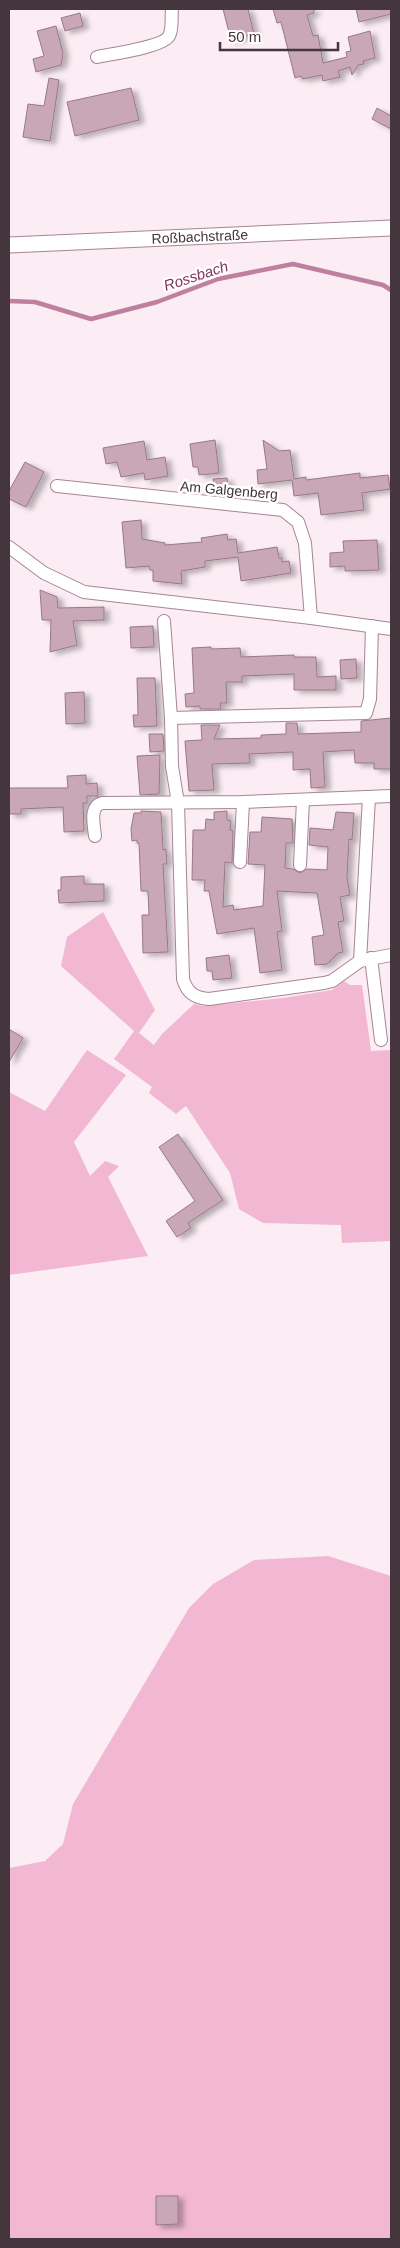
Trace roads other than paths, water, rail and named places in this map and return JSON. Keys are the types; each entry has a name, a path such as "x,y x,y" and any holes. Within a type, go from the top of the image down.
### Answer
{"street":[{"path":"97,57 156,44 165,40 171,30 172,9"},
{"name":"Roßbachstraße","path":"9,246 391,228"},
{"name":"Am Galgenberg","path":"57,486 282,510 298,522 305,543 311,618"},
{"path":"9,547 44,573 84,592 391,629"},
{"path":"164,621 171,718 172,766 178,803 179,887 183,979 186,988 192,995 200,998 324,983 332,981 366,960 391,955"},
{"path":"171,718 366,713 370,699 372,626"},
{"path":"95,836 94,808 97,804 243,802 391,796"},
{"path":"369,797 366,960 381,1040"},
{"path":"300,865 303,800"},
{"path":"240,862 243,802"}],"waterway":[{"name":"Rossbach","path":"9,301 35,302 91,319 157,302 218,279 293,264 383,285 391,290"}]}
